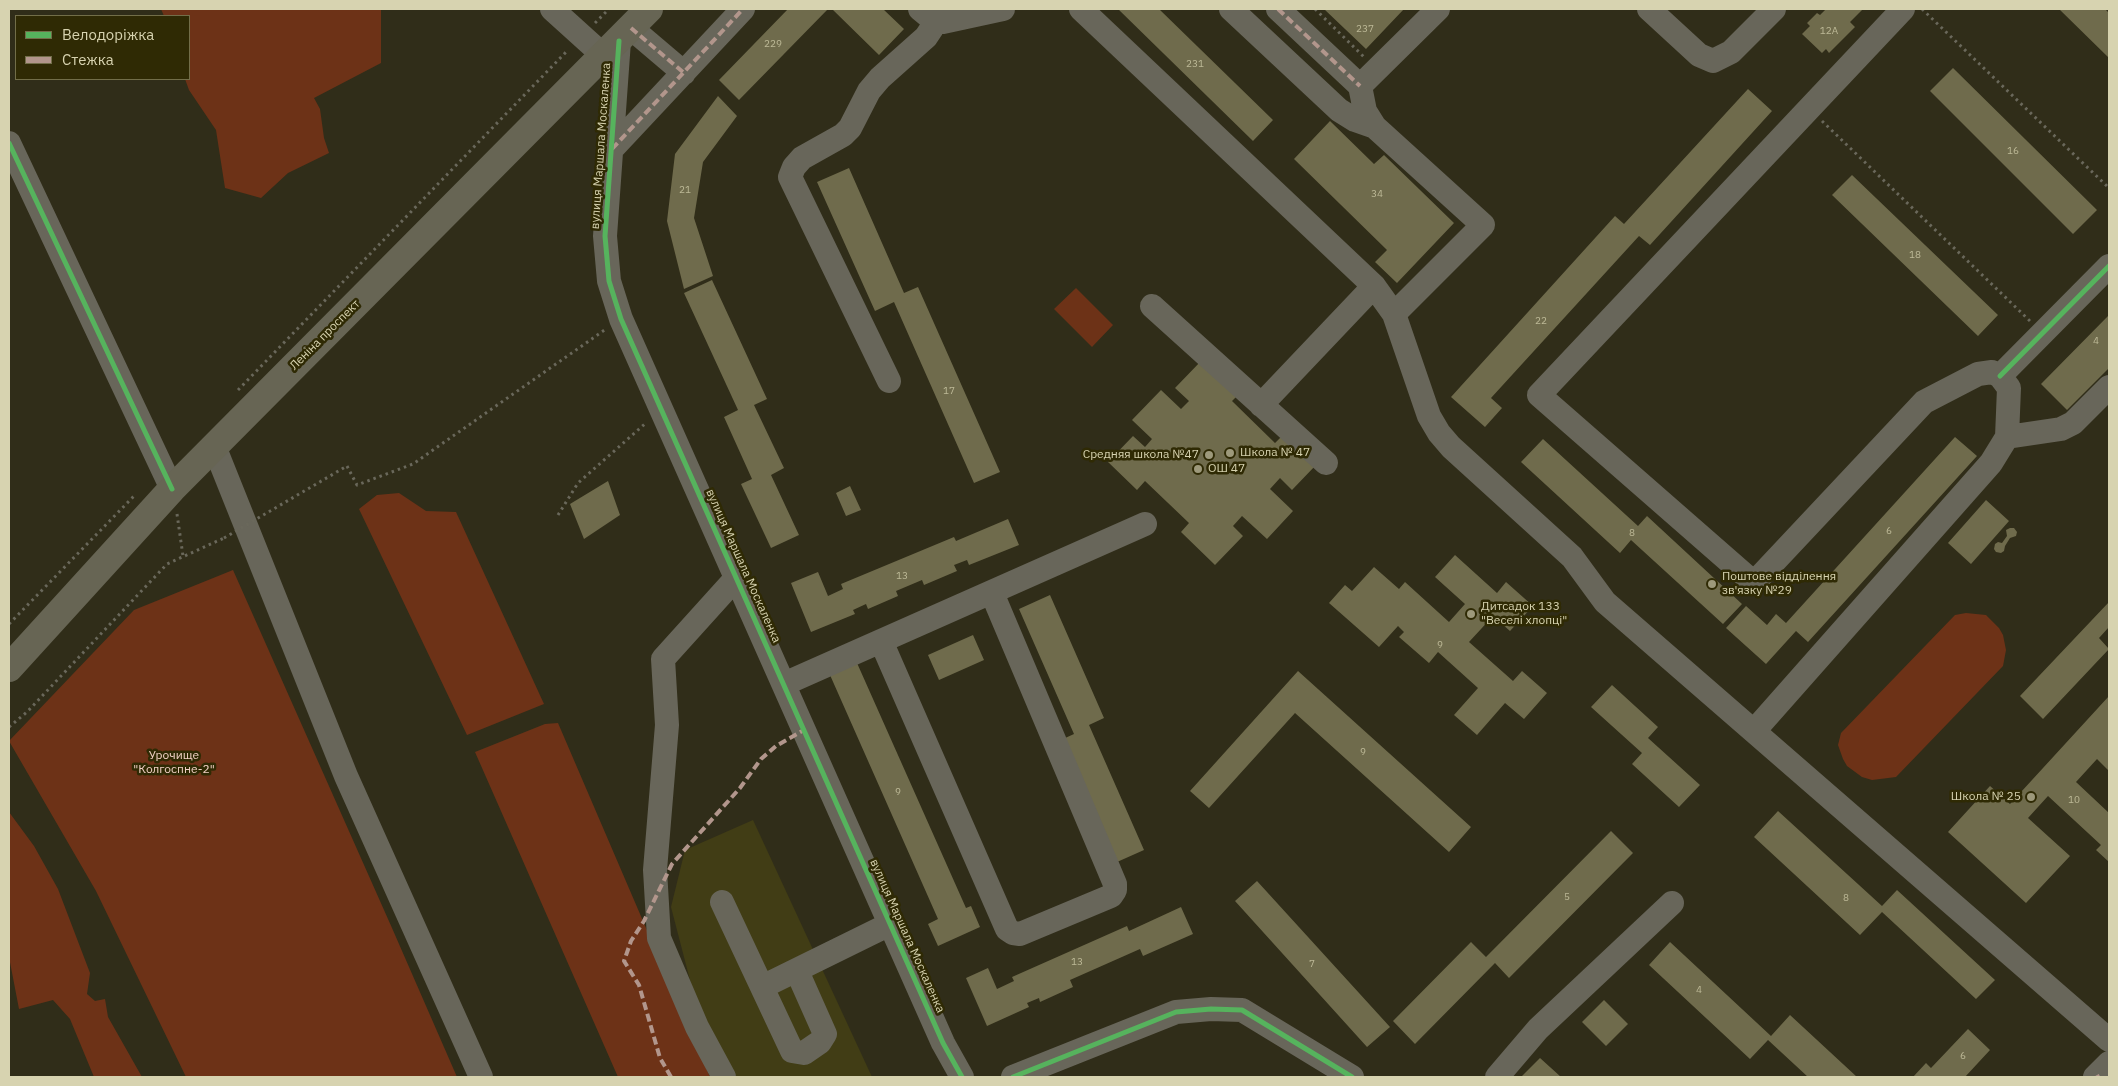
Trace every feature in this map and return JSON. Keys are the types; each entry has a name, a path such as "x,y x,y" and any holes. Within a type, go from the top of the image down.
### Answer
{"main road":[{"name":"Леніна проспект","path":"9,668 172,489 649,9"}],"street":[{"path":"552,9 684,72"},
{"path":"610,151 743,9"},
{"path":"926,14 943,22 1003,9"},
{"path":"1081,9 1374,286 1394,314 1429,416 1450,447 1572,557 1605,602 2109,1040"},
{"path":"1232,9 1339,110 1355,120 1375,127"},
{"path":"1278,9 1360,86 1365,111 1375,127 1483,226 1394,314"},
{"path":"1360,86 1438,9"},
{"path":"1649,9 1699,55 1713,61 1731,52 1774,9"},
{"path":"1754,731 1991,463 2007,437 2009,388 2000,376 1992,372 1978,374 1924,402 1754,583 1539,395 1903,9"},
{"path":"889,381 790,177 794,167 802,158 843,135 850,128 869,91 880,78 926,37 932,28 926,14"},
{"name":"вулиця Маршала Москаленка","path":"618,41 605,236 609,282 621,319 943,1042 962,1077"},
{"path":"9,143 172,489"},
{"path":"2000,376 2109,266"},
{"path":"1261,405 1374,286"},
{"path":"1152,306 1326,463"},
{"path":"2007,437 2061,429 2073,423 2109,387"},
{"path":"214,446 346,776 481,1077"},
{"path":"784,684 1145,524"},
{"path":"724,1077 697,1027 659,938 655,870 667,725 663,659 737,576"},
{"path":"881,641 1007,929 1013,933 1020,934 1111,896 1115,890 1115,884 992,593"},
{"path":"722,902 792,1051 804,1053 820,1042 825,1034 797,971"},
{"path":"1497,1077 1538,1029 1672,904"},
{"path":"762,987 890,924"},
{"path":"1013,1077 1176,1012 1211,1009 1242,1010 1352,1077"},
{"path":"2095,1077 2109,1063"}],"path":[{"path":"588,30 609,9"},
{"path":"1315,9 1377,69"},
{"path":"1922,9 2109,188"},
{"path":"232,395 574,44"},
{"path":"1809,108 2042,333"},
{"path":"9,727 27,712 145,585 167,564 201,550 347,466 357,485 413,464 621,319"},
{"path":"558,515 578,483 661,410"},
{"path":"172,489 179,521 183,556"},
{"path":"9,624 134,496"}],"shaded area":[{"path":"753,820 872,1077 735,1077 696,1003 671,907 685,850"}],"green space":[{"path":"161,9 381,9 381,63 314,98 320,109 324,138 329,153 288,173 261,198 225,188 216,130 189,90 185,80 190,80 190,15 164,15"},
{"path":"1076,288 1113,325 1092,347 1054,309"},
{"path":"399,493 426,511 456,512 544,704 467,735 359,509 377,495"},
{"name":"Урочище \"Колгоспне-2\"","path":"233,570 457,1077 186,1077 96,891 9,741 134,610"},
{"path":"1966,613 1986,615 1999,628 2003,635 2006,650 2003,666 1896,777 1872,780 1862,777 1847,766 1843,759 1838,745 1841,733 1955,615"},
{"path":"558,723 710,1077 618,1077 475,752 545,724"},
{"path":"9,812 34,846 58,889 90,973 87,994 95,1001 105,999 108,1017 142,1077 94,1077 70,1019 53,1000 19,1009 9,957"}],"building":[{"path":"788,9 828,9 739,100 719,80"},
{"path":"832,9 883,9 904,29 879,55"},
{"path":"1118,9 1159,9 1273,120 1253,141"},
{"path":"1324,9 1404,9 1366,49"},
{"path":"1826,9 1863,9 1850,22 1855,27 1829,53 1826,49 1822,53 1802,34 1810,26 1807,23 1817,13 1820,15"},
{"path":"2059,9 2105,9 2109,13 2109,58"},
{"path":"1953,68 2097,210 2073,234 1930,91"},
{"path":"1748,89 1772,111 1650,245 1639,236 1491,398 1502,408 1485,427 1451,397 1615,216 1624,224"},
{"path":"718,96 737,116 703,162 694,218 713,276 684,289 667,221 675,154"},
{"path":"1330,121 1374,164 1384,155 1454,223 1397,283 1375,262 1387,250 1294,159"},
{"path":"849,168 904,293 918,287 1000,472 974,483 894,302 875,311 817,182"},
{"path":"1852,175 1998,315 1978,336 1832,195"},
{"path":"712,280 767,399 754,405 784,468 771,475 799,535 771,548 741,484 752,479 724,417 738,410 684,293"},
{"path":"2109,315 2109,368 2067,410 2041,384"},
{"name":"Средняя школа №47","path":"1202,360 1239,394 1232,401 1275,443 1282,436 1315,466 1292,490 1280,478 1270,489 1293,511 1267,539 1242,516 1233,526 1243,536 1215,565 1181,532 1189,523 1145,481 1137,490 1108,462 1133,436 1145,447 1152,439 1132,420 1161,390 1181,409 1189,401 1175,388"},
{"path":"1955,437 1977,456 1808,642 1796,631 1766,664 1726,628 1746,606 1767,625 1776,614 1786,623"},
{"path":"1543,439 1638,526 1647,516 1742,604 1723,624 1631,540 1620,553 1521,462"},
{"path":"608,481 620,515 584,539 570,504"},
{"path":"850,486 861,510 846,516 836,493"},
{"path":"1986,500 2009,521 1971,564 1948,543"},
{"path":"1008,519 1019,545 969,565 967,560 954,565 957,571 924,585 922,580 896,591 898,596 868,609 866,604 853,610 855,614 811,632 791,583 818,572 828,596 843,589 841,584 954,537 956,541"},
{"path":"2014,528 2017,532 2016,536 2010,538 2004,551 2001,553 1996,552 1994,549 1995,544 1998,542 2002,543 2007,536 2006,530"},
{"path":"1455,555 1497,593 1506,582 1533,606 1510,631 1493,616 1469,642 1513,681 1522,671 1547,693 1524,719 1505,703 1477,735 1454,715 1478,688 1438,652 1429,663 1399,637 1404,632 1398,626 1379,647 1329,603 1345,585 1352,591 1374,567 1399,589 1405,582 1449,622 1465,604 1435,577"},
{"path":"1050,595 1104,718 1089,725 1144,850 1117,862 1063,739 1074,734 1019,609"},
{"path":"2109,602 2109,627 2099,638 2109,649 2043,719 2020,696"},
{"path":"973,635 984,660 939,680 928,655"},
{"path":"857,663 966,908 971,906 980,927 938,946 928,924 938,919 830,675"},
{"path":"1298,671 1471,827 1449,852 1295,713 1209,808 1190,791"},
{"path":"1612,685 1658,727 1648,738 1700,785 1679,807 1632,764 1642,753 1591,707"},
{"path":"2109,696 2109,771 2097,759 2076,782 2109,813 2109,862 2096,850 2101,845 2048,796 2028,818 2070,856 2026,903 1948,832 1990,786 2010,804"},
{"path":"1778,811 1882,906 1897,890 1995,980 1976,999 1882,912 1860,935 1754,837"},
{"path":"1611,831 1633,853 1509,978 1495,963 1415,1044 1393,1021 1471,942 1486,957"},
{"path":"1257,881 1390,1027 1367,1047 1235,901"},
{"path":"1181,907 1193,934 1143,956 1140,949 1070,980 1073,987 1040,1002 1039,998 1027,1003 1029,1007 987,1026 966,978 988,968 997,989 1014,981 1012,977 1127,926 1129,931"},
{"path":"1670,942 1771,1036 1790,1015 1857,1077 1808,1077 1768,1040 1750,1059 1649,965"},
{"path":"1604,1000 1628,1024 1606,1046 1582,1022"},
{"path":"1968,1029 1990,1050 1965,1077 1913,1077 1926,1063 1931,1068"},
{"path":"1540,1058 1561,1077 1521,1077"}],"marked path":[{"path":"612,149 743,9"},
{"path":"1278,9 1360,86"},
{"path":"631,28 684,73"},
{"path":"671,1077 660,1058 639,985 624,961 631,941 644,921 672,864 740,788 761,759 776,746 804,730"}],"cycle path":[{"path":"619,41 605,236 609,281 621,319 943,1043 962,1077"},
{"path":"9,143 172,489"},
{"path":"2000,376 2109,266"},
{"path":"1013,1077 1176,1012 1211,1009 1242,1010 1352,1077"}],"place":[{"name":"Школа № 47","path":"1230,453"},
{"name":"Средняя школа №47","path":"1209,455"},
{"name":"ОШ 47","path":"1198,469"},
{"name":"Поштове відділення зв'язку №29","path":"1712,584"},
{"name":"Дитсадок 133 \"Веселі хлопці\"","path":"1471,614"},
{"name":"Школа № 25","path":"2031,797"}]}
